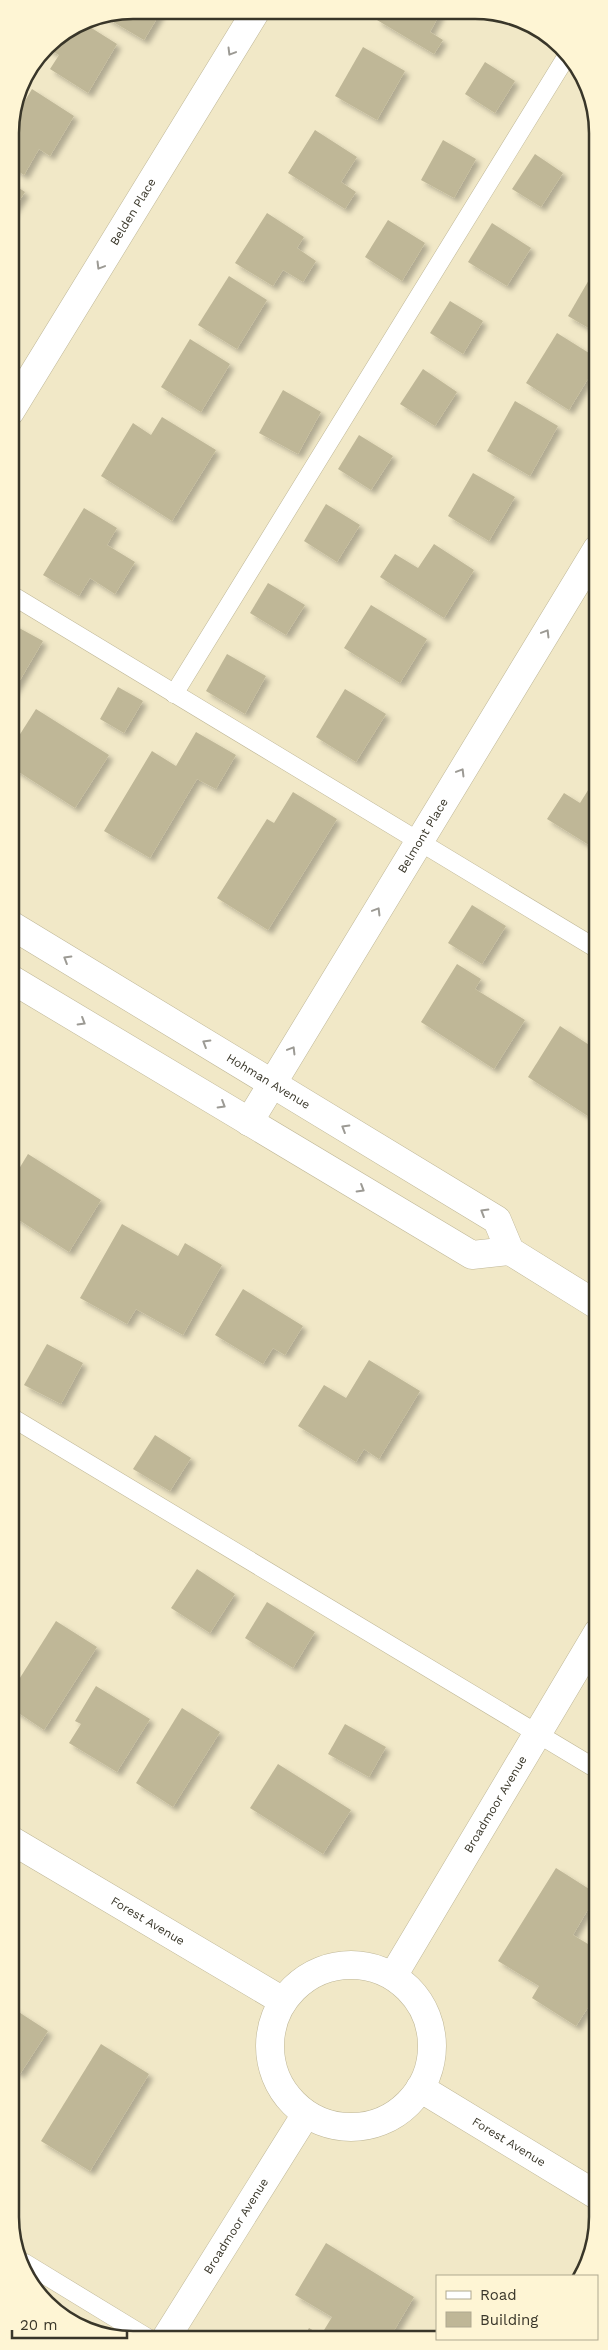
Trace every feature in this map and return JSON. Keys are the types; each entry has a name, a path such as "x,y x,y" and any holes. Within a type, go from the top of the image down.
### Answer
{"street":[{"name":"Belden Place","path":"19,397 251,19"},
{"name":"Belmont Place","path":"249,1122 589,562"},
{"name":"Hohman Avenue","path":"19,930 497,1220 510,1251"},
{"path":"19,984 472,1255 510,1251 589,1300"},
{"name":"Broadmoor Avenue","path":"393,1976 589,1647"},
{"name":"Forest Avenue","path":"19,1845 283,2001"},
{"path":"345,1965 369,1967 393,1976 413,1995 422,2007 430,2026 432,2048 429,2069 420,2088 403,2108 381,2122 364,2126 330,2125 306,2114 287,2097 275,2075 271,2058 272,2024 283,2001 300,1983 321,1971 345,1965"},
{"name":"Forest Avenue","path":"420,2088 589,2191"},
{"name":"Broadmoor Avenue","path":"170,2331 306,2114"}],"lane":[{"path":"174,694 564,61"},
{"path":"19,599 589,944"},
{"path":"19,1421 589,1765"},
{"path":"30,2266 137,2331"}],"building":[{"path":"157,19 144,40 112,21"},
{"path":"437,19 430,32 443,40 434,54 377,20"},
{"path":"90,27 117,44 88,93 50,69 59,55 53,51 63,42"},
{"path":"363,47 405,71 377,120 335,96"},
{"path":"485,62 515,81 495,113 465,94"},
{"path":"32,89 74,116 50,156 39,149 24,175 19,172 19,125 23,105"},
{"path":"315,130 357,157 341,182 356,192 345,209 288,173"},
{"path":"443,140 476,159 454,198 421,180"},
{"path":"535,154 563,173 541,207 512,189"},
{"path":"19,188 25,192 19,201"},
{"path":"267,213 304,237 297,248 316,261 303,282 283,270 273,286 235,263"},
{"path":"388,220 425,243 402,281 365,257"},
{"path":"492,223 531,248 507,286 468,262"},
{"path":"229,276 267,300 237,349 198,325"},
{"path":"589,280 589,328 568,316"},
{"path":"450,301 483,321 463,354 430,333"},
{"path":"557,333 589,353 589,377 569,410 526,383"},
{"path":"190,339 230,364 201,412 161,387"},
{"path":"423,369 457,392 435,426 400,404"},
{"path":"283,390 321,412 298,454 259,433"},
{"path":"515,401 558,426 530,476 487,451"},
{"path":"162,417 216,450 172,521 101,476 133,423 151,435"},
{"path":"359,435 393,456 371,490 338,469"},
{"path":"473,473 515,497 489,541 448,516"},
{"path":"326,504 360,525 337,562 304,541"},
{"path":"84,508 117,528 107,545 135,562 115,594 90,578 79,596 43,575"},
{"path":"434,544 474,570 444,618 380,577 395,554 418,568"},
{"path":"268,583 305,605 286,635 250,613"},
{"path":"371,605 427,639 400,683 344,648"},
{"path":"19,628 43,641 19,682"},
{"path":"227,654 266,676 245,714 206,691"},
{"path":"118,687 143,701 124,733 100,719"},
{"path":"345,689 386,714 356,762 316,737"},
{"path":"36,709 109,755 75,808 19,772 19,736"},
{"path":"196,732 236,755 216,789 197,779 150,858 104,831 152,751 176,766"},
{"path":"589,789 589,845 547,819 564,793 580,803"},
{"path":"293,792 337,819 268,930 217,898 267,819 274,823"},
{"path":"472,905 506,926 482,964 448,943"},
{"path":"457,964 481,979 475,989 525,1020 494,1069 421,1022"},
{"path":"560,1026 589,1045 589,1117 528,1077"},
{"path":"28,1154 101,1200 69,1252 19,1220 19,1169"},
{"path":"122,1224 178,1256 185,1243 222,1265 183,1335 136,1309 127,1324 80,1298"},
{"path":"243,1289 303,1326 285,1355 273,1348 263,1364 215,1335"},
{"path":"47,1344 83,1363 61,1404 24,1385"},
{"path":"369,1360 420,1391 379,1459 364,1449 356,1462 298,1426 324,1385 346,1398"},
{"path":"155,1435 191,1458 170,1491 133,1469"},
{"path":"197,1569 235,1594 210,1633 171,1608"},
{"path":"267,1602 315,1632 293,1668 245,1638"},
{"path":"56,1621 97,1647 44,1730 19,1713 19,1679"},
{"path":"96,1686 150,1719 117,1772 69,1743 81,1724 75,1721"},
{"path":"182,1708 220,1732 173,1807 136,1783"},
{"path":"345,1724 386,1747 369,1777 328,1754"},
{"path":"278,1764 351,1810 323,1854 250,1808"},
{"path":"556,1868 589,1889 589,1908 573,1935 589,1945 589,2006 576,2026 532,1998 539,1986 498,1961"},
{"path":"19,2012 48,2031 19,2073"},
{"path":"101,2044 149,2074 90,2171 41,2141"},
{"path":"326,2243 414,2297 394,2331 323,2331 332,2317 295,2295"}]}
